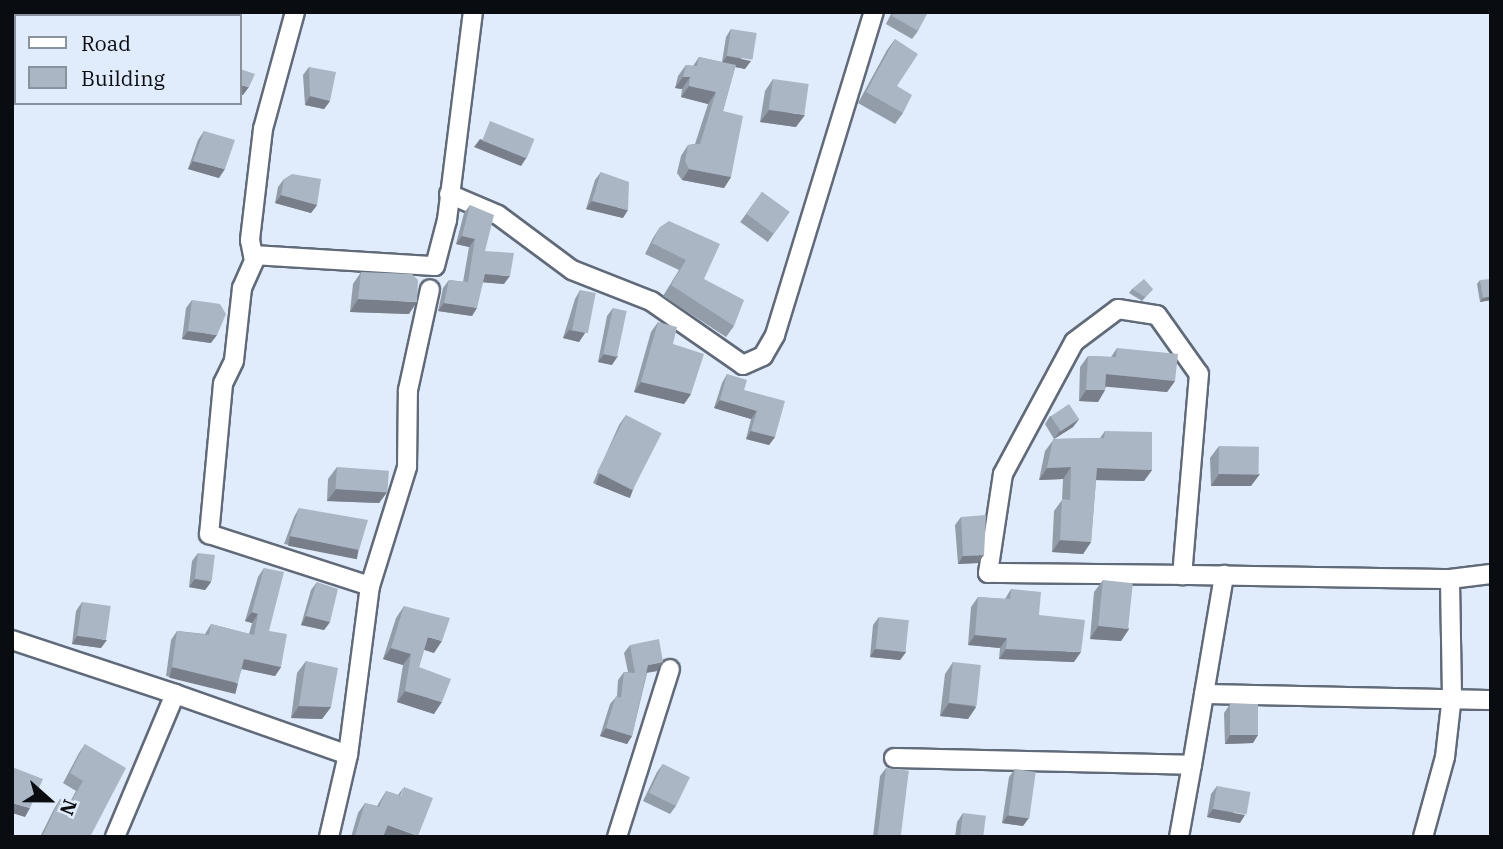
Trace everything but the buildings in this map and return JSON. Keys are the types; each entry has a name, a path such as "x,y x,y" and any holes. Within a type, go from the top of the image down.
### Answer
{"street":[{"path":"295,12 263,129 253,255 234,361 223,384 209,534 370,586"},
{"path":"253,255 435,267 449,194 473,12"},
{"path":"449,194 498,215 572,270 651,301 743,365 763,356 775,335 874,12"},
{"path":"330,837 348,755 370,586 407,467 408,390 430,289"},
{"path":"1182,575 1199,374 1157,315 1118,309 1074,342 1003,474 988,573 1450,579 1491,574"},
{"path":"1180,837 1224,575"},
{"path":"1423,837 1445,757 1451,698 1450,579"},
{"path":"12,640 348,755"},
{"path":"617,837 670,668"},
{"path":"115,837 175,694"},
{"path":"1204,694 1491,700"},
{"path":"894,758 1192,765"}]}
